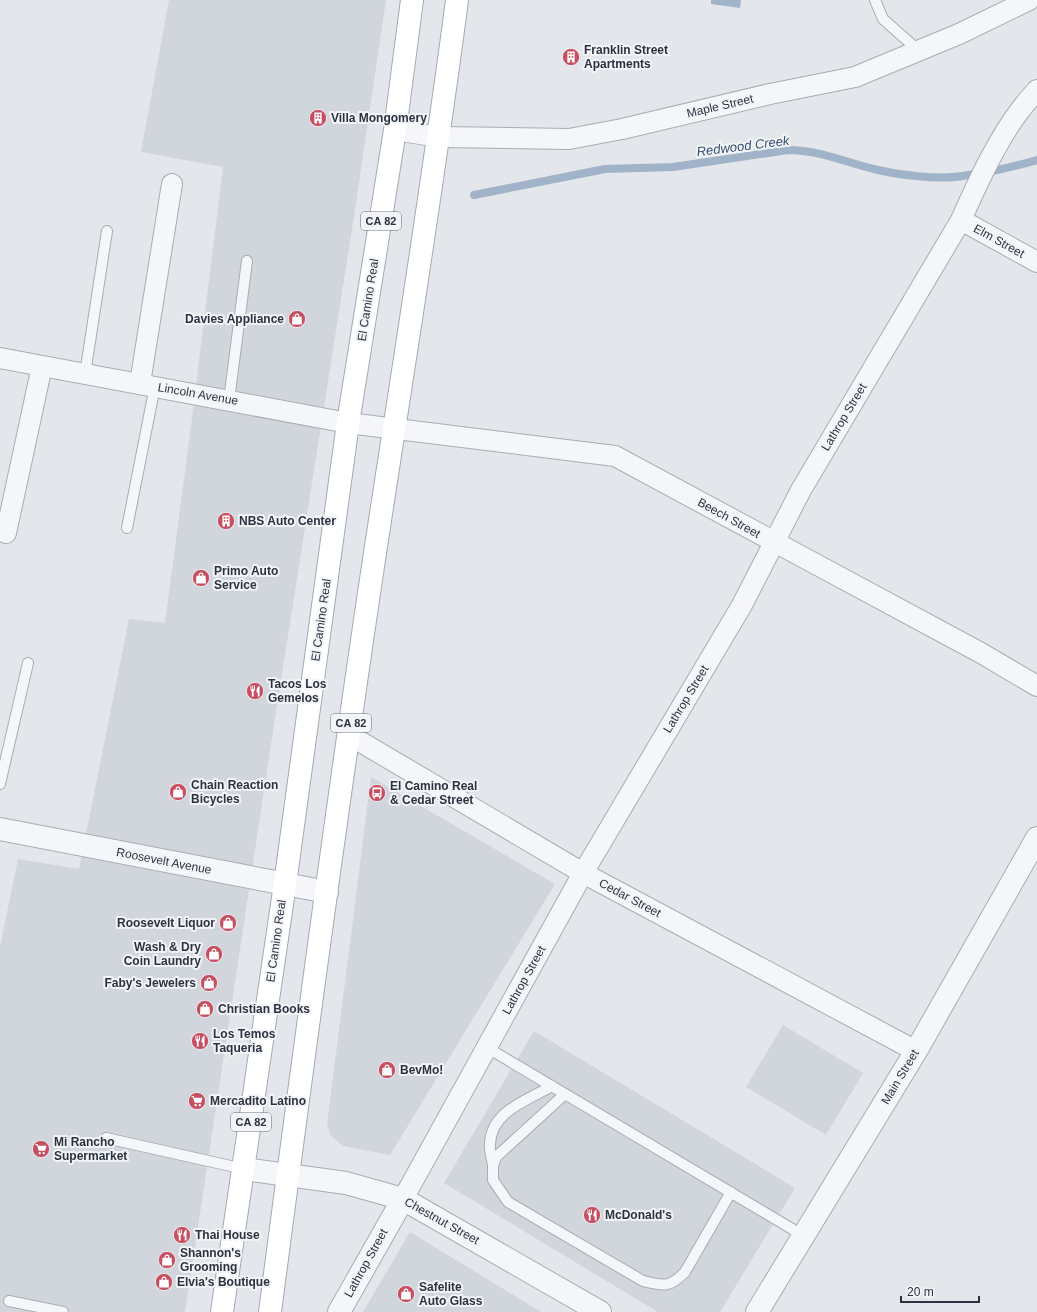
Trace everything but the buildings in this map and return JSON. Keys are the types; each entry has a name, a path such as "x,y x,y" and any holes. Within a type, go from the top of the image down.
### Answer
{"main road":[{"name":"El Camino Real","path":"222,1312 285,884 348,423 395,130 412,0"},
{"name":"CA 82","path":"270,1312 349,735 439,137 457,0"}],"street":[{"name":"Maple Street","path":"395,130 439,137 568,139 622,129 770,94 855,76 959,34 1029,0"},
{"name":"Lathrop Street","path":"339,1312 583,873 742,605 801,490 961,220 978,182 998,146 1020,109 1037,90"},
{"path":"148,385 172,184"},
{"name":"Elm Street","path":"961,220 1037,262"},
{"name":"Lincoln Avenue","path":"0,358 348,423 395,430"},
{"path":"6,533 42,366"},
{"name":"Beech Street","path":"395,430 615,456 981,653 1037,686"},
{"name":"Cedar Street","path":"349,735 583,873 916,1051"},
{"name":"Roosevelt Avenue","path":"0,829 327,892"},
{"name":"Main Street","path":"758,1312 916,1051 1037,838"},
{"name":"Chestnut Street","path":"244,1169 346,1183 402,1198 600,1312"}],"lane":[{"path":"875,0 884,19 919,51"},
{"path":"85,374 107,231"},
{"path":"229,400 247,261"},
{"path":"127,528 148,385"},
{"path":"0,784 28,663"},
{"path":"486,1047 804,1236"},
{"path":"552,1086 505,1113 496,1121 491,1132 490,1144 493,1180 508,1202 643,1281 659,1285 670,1285 678,1280 685,1272 731,1192"},
{"path":"493,1166 496,1157 565,1094"},
{"path":"106,1138 244,1169"},
{"path":"9,1301 63,1312"}],"shaded area":[{"path":"169,0 386,0 185,1312 0,1312 0,947 18,859 79,869 129,619 165,623 191,426 223,167 141,152"},
{"path":"371,777 555,884 390,1155 343,1146 331,1136 327,1125"},
{"path":"783,1025 863,1073 826,1135 746,1087"},
{"path":"534,1031 795,1188 720,1312 658,1312 444,1183"},
{"path":"410,1232 541,1312 363,1312"}],"water":[{"path":"711,0 741,0 740,8 711,4"}],"waterway":[{"name":"Redwood Creek","path":"474,195 605,169 673,167 788,150 821,154 883,171 930,177 971,175 1000,170 1037,160"}],"place":[{"name":"Franklin Street Apartments","path":"571,57"},
{"name":"Villa Mongomery","path":"318,118"},
{"name":"Davies Appliance","path":"297,319"},
{"name":"NBS Auto Center","path":"226,521"},
{"name":"Primo Auto Service","path":"201,578"},
{"name":"Tacos Los Gemelos","path":"255,691"},
{"name":"Chain Reaction Bicycles","path":"178,792"},
{"name":"El Camino Real & Cedar Street","path":"377,793"},
{"name":"Roosevelt Liquor","path":"228,923"},
{"name":"Wash & Dry Coin Laundry","path":"214,954"},
{"name":"Faby's Jewelers","path":"209,983"},
{"name":"Christian Books","path":"205,1009"},
{"name":"Los Temos Taqueria","path":"200,1041"},
{"name":"BevMo!","path":"387,1070"},
{"name":"Mercadito Latino","path":"197,1101"},
{"name":"Mi Rancho Supermarket","path":"41,1149"},
{"name":"McDonald's","path":"592,1215"},
{"name":"Thai House","path":"182,1235"},
{"name":"Shannon's Grooming","path":"167,1260"},
{"name":"Elvia's Boutique","path":"164,1282"},
{"name":"Safelite Auto Glass","path":"406,1294"}]}
